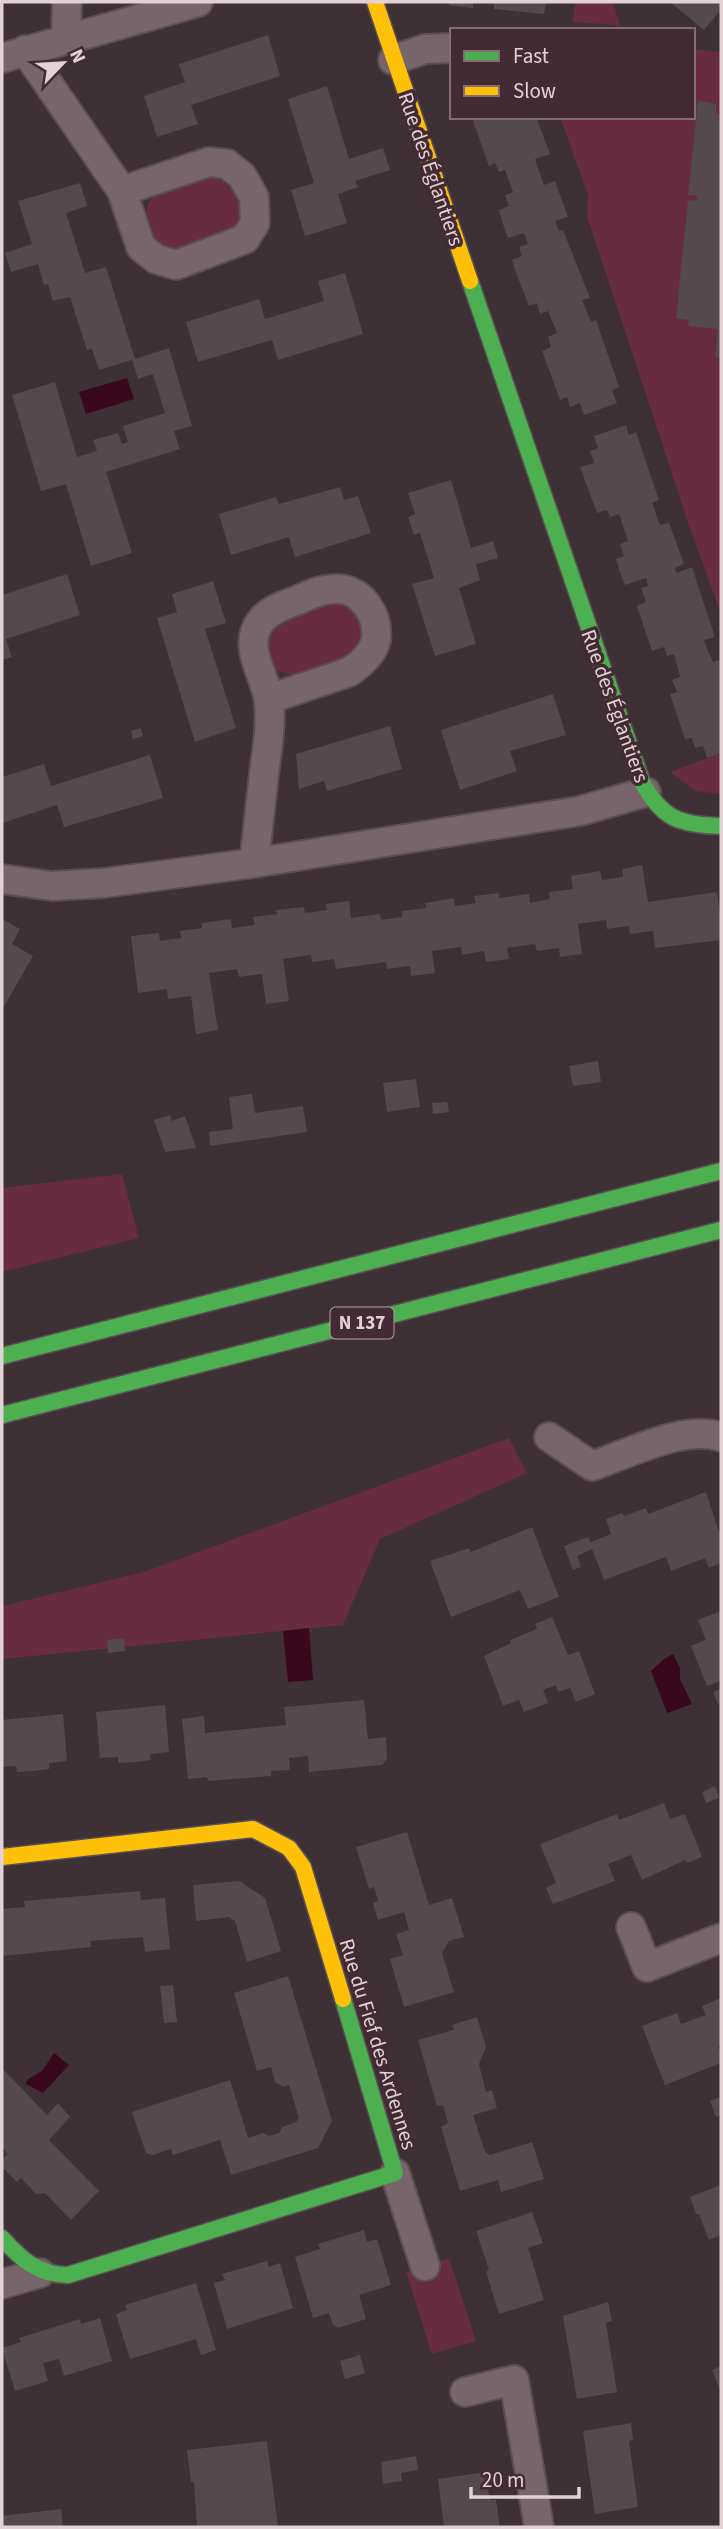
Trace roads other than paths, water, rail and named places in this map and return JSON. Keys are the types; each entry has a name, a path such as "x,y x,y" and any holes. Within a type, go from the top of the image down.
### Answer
{"main road":[{"name":"Rue des Églantiers","path":"375,2 630,753 646,792"},
{"path":"646,792 660,810 673,820 692,825 721,826"},
{"path":"2,1356 721,1171"},
{"name":"N 137","path":"2,1415 721,1230"},
{"name":"Rue du Fief des Ardennes","path":"2,1857 253,1829 289,1848 303,1867 395,2173 68,2275 40,2273"},
{"path":"2,2238 26,2263 40,2273"}],"street":[{"path":"66,39 67,2"},
{"path":"122,191 209,162 227,164 243,176 254,197 256,223 245,239 176,265 156,260 141,247 122,191 13,54 198,2"},
{"path":"393,60 425,50 450,48"},
{"path":"254,863 270,723 269,699 256,661 253,637 262,620 275,608 324,590 341,589 354,593 366,603 375,627 376,641 361,664 349,672 269,699"},
{"name":"Rue des Églantiers","path":"2,880 52,886 104,883 254,863 580,811 646,792"},
{"path":"549,1437 592,1466 680,1436 705,1433 721,1437"},
{"path":"631,1927 647,1966 721,1938"},
{"path":"395,2173 425,2266"},
{"path":"2,2284 40,2273"},
{"path":"465,2392 514,2380 540,2527"}]}
